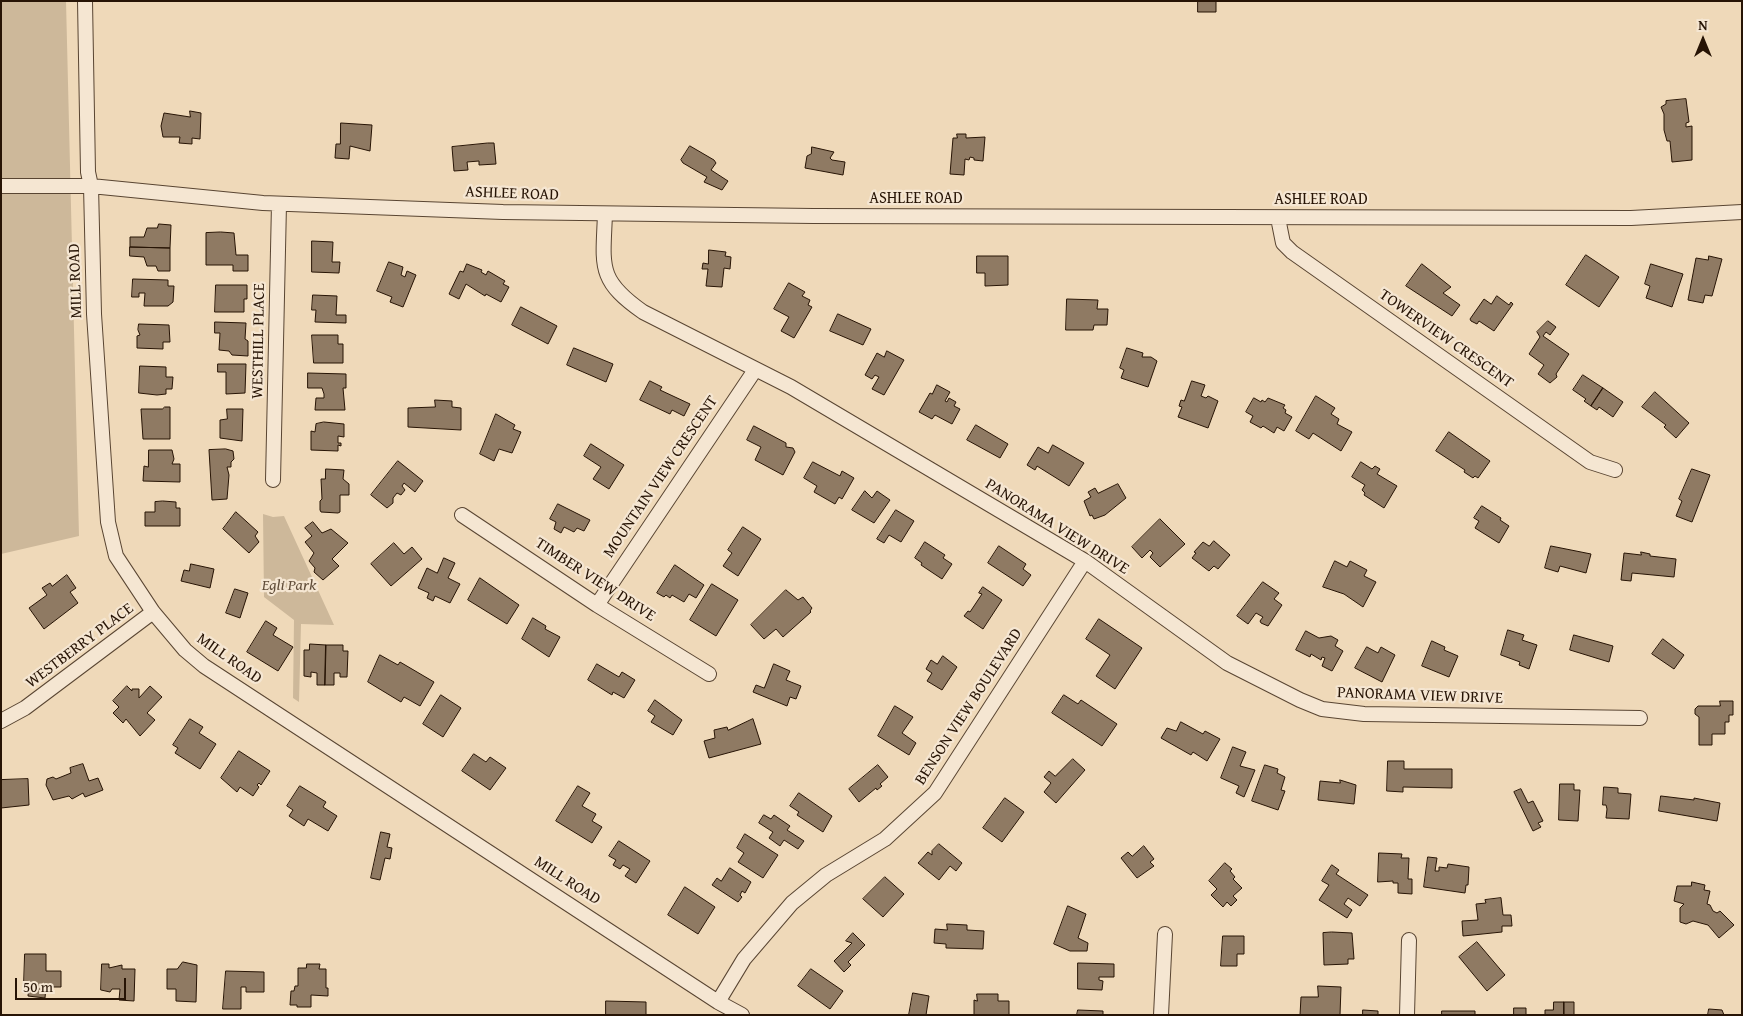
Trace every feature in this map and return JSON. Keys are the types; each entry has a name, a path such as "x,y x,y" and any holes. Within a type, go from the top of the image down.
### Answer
{"street":[{"name":"MILL ROAD","path":"86,1 88,172 91,186 94,314 108,522 116,556 153,612 185,650 204,666 718,1002 742,1015"},
{"name":"ASHLEE ROAD","path":"1,186 91,186 279,204 605,214 1631,218 1742,212"},
{"name":"WESTHILL PLACE","path":"273,480 279,204"},
{"name":"PANORAMA VIEW DRIVE","path":"605,214 603,259 607,276 618,293 644,312 754,370 791,387 1085,561 1227,663 1300,700 1322,709 1364,714 1640,718"},
{"name":"TOWERVIEW CRESCENT","path":"1278,218 1283,243 1292,252 1590,462 1615,470"},
{"name":"MOUNTAIN VIEW CRESCENT","path":"597,605 754,370"},
{"name":"TIMBER VIEW DRIVE","path":"462,514 597,605 710,674"},
{"name":"BENSON VIEW BOULEVARD","path":"718,1002 744,959 792,903 826,875 885,839 935,793 1085,561"},
{"name":"WESTBERRY PLACE","path":"1,721 25,708 153,612"},
{"path":"1160,1015 1165,934"},
{"path":"1408,1015 1409,940"}],"green space":[{"path":"1,1 66,1 79,536 1,554"},
{"name":"Egli Park","path":"263,514 273,517 284,516 334,625 301,624 299,702 293,698 294,620 264,597"}],"building":[{"path":"1198,1 1216,1 1216,12 1198,12"},
{"path":"1686,99 1689,122 1686,123 1686,127 1692,126 1692,160 1672,162 1670,141 1667,141 1664,130 1664,114 1661,107 1666,104 1666,101"},
{"path":"190,111 201,113 200,139 192,138 192,144 179,143 180,137 163,137 161,126 164,113 190,117"},
{"path":"341,123 372,125 370,151 350,146 349,159 335,158 336,144 340,144"},
{"path":"957,134 966,134 966,138 985,137 983,161 974,160 974,158 970,157 969,160 965,159 964,175 950,174 953,138 957,138"},
{"path":"494,143 496,164 479,165 479,161 467,162 468,170 454,171 452,147"},
{"path":"690,146 714,160 716,163 711,170 728,181 722,190 704,182 707,177 683,163 681,160"},
{"path":"812,147 834,152 830,158 832,160 845,162 843,175 805,168 807,156 811,154"},
{"path":"159,224 171,225 170,248 130,247 130,237 144,237 147,228 157,228"},
{"path":"206,233 234,233 236,255 248,255 248,271 233,271 233,265 206,265"},
{"path":"312,241 333,242 332,262 340,262 339,273 312,272"},
{"path":"130,247 170,248 170,271 158,271 156,266 147,266 144,257 130,256"},
{"path":"709,250 726,252 725,256 731,257 730,269 724,268 722,287 706,286 708,269 702,269 703,263 708,264"},
{"path":"1586,255 1619,277 1599,307 1566,285"},
{"path":"977,256 1008,256 1008,285 985,286 985,273 977,273"},
{"path":"1709,256 1722,259 1712,296 1705,295 1703,303 1688,300 1696,258 1708,260"},
{"path":"389,262 403,267 401,275 405,277 407,271 416,275 403,307 390,302 392,297 377,291"},
{"path":"467,264 482,270 481,272 486,275 488,271 505,281 503,284 509,287 501,302 486,294 485,296 466,284 459,299 449,294 460,271 463,272"},
{"path":"1422,264 1451,287 1443,293 1460,305 1452,316 1406,286"},
{"path":"1651,264 1683,274 1672,307 1646,298 1650,286 1645,284"},
{"path":"133,279 168,280 168,286 174,286 173,302 168,306 144,306 145,293 139,293 139,297 132,297"},
{"path":"789,283 805,292 802,296 810,300 808,305 812,307 794,338 781,331 789,317 774,309"},
{"path":"216,285 247,285 247,299 244,299 244,312 215,312"},
{"path":"313,295 337,296 336,315 346,315 346,323 315,322 316,310 312,310"},
{"path":"1497,296 1509,305 1511,302 1513,304 1494,331 1479,321 1477,324 1471,321 1470,319 1484,299 1491,304"},
{"path":"1067,299 1098,300 1097,309 1108,309 1107,325 1094,325 1093,330 1066,330"},
{"path":"521,307 557,326 548,344 512,325"},
{"path":"838,314 871,329 863,345 830,331"},
{"path":"1548,321 1556,327 1550,335 1546,332 1543,336 1569,354 1556,374 1557,377 1550,383 1538,374 1544,365 1529,354 1540,337 1537,332"},
{"path":"215,322 246,323 245,339 248,341 248,356 232,355 229,351 219,350 220,333 215,333"},
{"path":"139,324 169,325 170,342 163,342 163,349 137,348 137,336 140,335 138,330"},
{"path":"312,335 338,335 338,344 343,344 343,363 314,363"},
{"path":"574,348 613,364 606,382 567,365"},
{"path":"1127,348 1143,353 1142,357 1151,357 1157,361 1148,387 1121,378 1124,370 1120,368"},
{"path":"887,351 904,360 884,395 872,389 879,377 875,375 872,379 865,375 877,353 884,357"},
{"path":"218,364 246,364 245,393 226,394 226,372 218,372"},
{"path":"140,366 166,367 166,377 173,377 172,389 166,389 166,394 139,393"},
{"path":"308,373 346,374 346,388 343,388 345,410 315,410 316,398 324,398 324,394 322,388 308,388"},
{"path":"1583,375 1603,388 1591,406 1584,401 1586,399 1573,390"},
{"path":"650,381 662,387 660,390 690,404 684,416 672,410 670,414 640,400"},
{"path":"1192,381 1205,385 1201,396 1206,398 1208,396 1218,401 1208,428 1178,417 1182,407 1179,406 1181,400 1184,401"},
{"path":"937,385 950,392 945,401 947,402 949,398 956,402 954,406 960,409 952,424 935,415 932,419 919,412"},
{"path":"1603,388 1623,402 1613,417 1599,407 1597,410 1591,406"},
{"path":"1655,392 1689,423 1676,438 1664,427 1666,425 1642,407"},
{"path":"1316,396 1335,408 1331,414 1339,419 1337,424 1352,432 1341,451 1313,433 1309,439 1296,431"},
{"path":"1254,398 1265,402 1268,398 1285,405 1283,408 1286,410 1285,413 1292,417 1284,431 1277,427 1274,433 1263,426 1261,428 1250,422 1253,416 1246,412"},
{"path":"435,400 452,401 452,407 461,408 461,430 408,427 408,408 435,407"},
{"path":"170,407 170,439 143,439 141,409 162,409"},
{"path":"227,409 243,409 242,441 220,438 220,420 227,419"},
{"path":"496,414 515,425 513,429 521,432 512,453 499,449 494,461 480,454"},
{"path":"324,422 344,424 344,437 338,436 338,443 341,443 341,446 338,445 338,451 311,450 311,431 315,432 316,424"},
{"path":"976,425 1008,444 1000,458 967,440"},
{"path":"754,426 786,443 786,447 793,448 795,452 783,475 755,460 761,447 747,440"},
{"path":"1449,432 1490,461 1478,478 1475,476 1473,478 1464,472 1465,470 1436,451"},
{"path":"591,444 624,465 609,489 593,479 601,467 584,456"},
{"path":"1053,445 1084,463 1069,486 1037,466 1035,470 1027,465 1038,447 1048,453"},
{"path":"226,449 233,451 234,459 231,462 231,467 227,467 229,475 227,499 212,500 209,450"},
{"path":"149,450 172,450 174,459 172,464 180,464 180,482 143,481 144,466 148,467"},
{"path":"398,461 423,481 415,492 404,483 402,486 405,490 401,495 397,493 393,498 393,503 387,508 371,495"},
{"path":"813,462 840,476 842,471 854,478 842,499 839,497 835,504 814,492 817,486 804,478"},
{"path":"1361,462 1372,469 1375,466 1380,469 1377,474 1397,486 1384,508 1364,495 1365,493 1362,490 1365,485 1352,477"},
{"path":"326,469 344,470 343,479 349,484 349,495 340,495 340,512 338,513 321,512 320,510 320,501 322,499 321,479 325,479"},
{"path":"1692,469 1710,475 1692,522 1676,516 1682,501 1679,499"},
{"path":"1118,484 1126,498 1105,515 1094,519 1092,515 1090,516 1084,501 1091,497 1088,492 1095,488 1098,493"},
{"path":"865,491 872,498 877,491 890,500 874,523 852,510"},
{"path":"155,502 176,502 176,508 180,508 180,526 145,526 145,512 155,512"},
{"path":"558,504 590,520 584,531 577,528 574,532 564,527 561,533 554,529 556,522 550,519"},
{"path":"1482,506 1501,518 1500,520 1509,526 1499,543 1475,528 1479,521 1474,518"},
{"path":"896,510 914,521 901,542 889,535 884,543 877,539"},
{"path":"236,512 258,532 255,536 259,542 249,553 223,529"},
{"path":"1160,519 1185,544 1160,567 1150,557 1153,553 1150,550 1142,558 1132,547"},
{"path":"313,522 322,533 331,529 348,543 332,559 339,566 323,580 314,572 315,568 309,561 314,553 305,542 312,536 305,528"},
{"path":"743,527 761,539 738,576 723,566 732,553 728,550"},
{"path":"1214,541 1230,555 1218,569 1214,566 1209,571 1192,558 1196,553 1194,552 1203,542 1209,546"},
{"path":"925,542 945,555 943,558 952,564 942,579 921,565 922,563 915,558"},
{"path":"394,543 404,554 412,547 422,559 391,586 371,564"},
{"path":"999,546 1026,564 1023,569 1031,575 1023,586 988,563"},
{"path":"1551,546 1591,554 1586,573 1560,566 1558,572 1545,568"},
{"path":"1641,552 1650,554 1650,556 1676,559 1674,577 1632,573 1631,581 1621,580 1624,553 1641,555"},
{"path":"444,558 455,563 448,578 460,584 450,603 435,596 433,601 427,598 429,593 418,588 427,568 437,573"},
{"path":"1335,561 1347,567 1350,561 1367,570 1364,576 1376,582 1363,607 1344,594 1323,587"},
{"path":"191,564 214,569 210,588 181,581 184,570 189,571"},
{"path":"675,565 704,585 696,598 689,594 684,602 672,595 670,598 657,593"},
{"path":"67,575 76,588 70,592 78,603 44,629 29,608 47,595 42,588 50,583 52,586"},
{"path":"480,578 519,605 507,624 468,600"},
{"path":"1263,582 1279,593 1274,599 1282,605 1268,626 1261,623 1260,621 1263,617 1256,613 1248,624 1237,616"},
{"path":"712,584 738,600 716,636 690,620"},
{"path":"983,587 1002,600 983,629 964,616 968,611 970,612 982,594 979,593"},
{"path":"235,589 248,593 240,618 226,613"},
{"path":"786,590 798,600 803,597 812,608 811,612 783,637 776,629 764,639 751,625"},
{"path":"533,618 546,626 545,629 560,637 549,657 522,639"},
{"path":"1099,619 1142,648 1115,689 1096,676 1110,655 1086,639"},
{"path":"266,621 277,628 273,635 293,647 278,671 247,652"},
{"path":"1508,630 1524,635 1522,640 1537,645 1529,669 1519,665 1520,662 1501,655"},
{"path":"1306,631 1319,638 1331,636 1338,640 1335,646 1343,651 1332,671 1322,666 1325,658 1322,657 1321,660 1311,654 1310,657 1296,650"},
{"path":"1574,635 1613,646 1609,662 1570,650"},
{"path":"1663,639 1684,655 1674,669 1652,654"},
{"path":"1432,641 1445,647 1444,650 1458,656 1449,677 1422,666"},
{"path":"310,644 326,645 325,685 317,685 317,673 311,672 311,677 304,676 304,650 309,650"},
{"path":"326,645 343,645 343,651 348,651 347,677 340,677 340,673 334,673 334,685 325,685"},
{"path":"1367,647 1378,653 1381,647 1395,655 1382,682 1355,668"},
{"path":"380,655 398,665 400,662 434,682 420,706 404,697 401,702 368,682"},
{"path":"943,656 957,667 942,690 927,681 932,673 926,669 931,660 937,664"},
{"path":"597,664 619,677 622,672 635,680 624,698 613,692 612,695 588,680"},
{"path":"774,664 790,671 786,680 801,686 796,699 790,697 787,706 753,692 756,685 764,688"},
{"path":"127,686 132,691 132,689 139,689 139,698 150,686 162,697 147,713 155,720 140,736 126,719 123,723 113,713 119,707 113,701"},
{"path":"441,695 461,708 443,737 423,724"},
{"path":"1064,695 1078,704 1081,700 1117,724 1102,746 1052,713"},
{"path":"655,700 682,720 673,735 651,722 655,716 648,711"},
{"path":"1720,701 1733,701 1733,715 1729,715 1729,722 1725,722 1725,734 1712,734 1712,745 1699,745 1699,717 1695,714 1695,709 1698,706 1720,706"},
{"path":"895,706 913,717 902,733 916,743 909,755 878,736"},
{"path":"190,719 203,727 199,733 216,744 200,769 175,753 178,748 173,745"},
{"path":"753,719 761,744 709,758 704,741 715,738 714,730 727,727 728,730"},
{"path":"1181,722 1203,734 1205,731 1220,739 1207,761 1193,752 1191,755 1161,738 1167,728 1176,731"},
{"path":"1233,747 1246,752 1240,766 1255,770 1244,797 1236,793 1239,786 1221,778"},
{"path":"239,751 270,771 261,785 259,783 257,785 259,787 253,796 240,787 237,792 221,778"},
{"path":"474,754 486,762 490,757 506,768 490,790 462,771"},
{"path":"1073,759 1085,770 1056,803 1044,792 1051,783 1044,777 1049,771 1055,776"},
{"path":"1388,761 1404,761 1404,769 1452,769 1452,788 1403,787 1403,792 1387,791"},
{"path":"83,764 89,781 98,778 103,790 85,797 83,793 72,799 69,796 53,800 46,785 47,779 53,777 56,779 71,773 70,768"},
{"path":"878,765 888,777 880,784 882,786 877,790 876,788 859,802 849,789"},
{"path":"1265,765 1278,769 1277,773 1285,777 1281,790 1285,791 1278,810 1252,801"},
{"path":"28,779 29,805 1,808 1,780"},
{"path":"1340,780 1356,785 1354,804 1318,800 1320,781 1340,783"},
{"path":"1560,784 1574,784 1574,790 1580,790 1578,821 1559,820"},
{"path":"300,786 326,802 323,807 337,816 328,831 308,819 304,826 289,816 293,810 287,806"},
{"path":"578,786 590,793 582,806 596,814 592,821 602,827 592,843 556,821"},
{"path":"1604,787 1618,788 1618,793 1631,794 1629,819 1606,818 1607,809 1606,805 1603,805"},
{"path":"1521,789 1528,803 1533,801 1543,821 1538,823 1541,827 1533,831 1514,792"},
{"path":"799,793 832,816 823,832 797,815 799,812 790,806"},
{"path":"1661,796 1694,800 1694,798 1720,803 1717,821 1659,811"},
{"path":"1005,798 1024,812 1002,842 983,828"},
{"path":"764,815 771,819 774,815 790,826 787,830 804,841 798,849 784,840 780,846 769,838 773,832 759,823"},
{"path":"381,832 390,834 387,847 392,848 390,859 385,858 380,880 371,878"},
{"path":"745,834 778,855 763,878 738,862 744,853 737,848"},
{"path":"619,841 650,861 636,883 625,876 630,869 623,865 620,869 613,865 616,860 609,856"},
{"path":"939,844 962,863 956,871 950,866 939,880 918,863 928,852 932,855 932,851"},
{"path":"1144,846 1154,859 1150,862 1154,866 1137,878 1121,858 1128,852 1132,856"},
{"path":"1379,853 1402,854 1401,858 1409,858 1408,879 1412,879 1412,894 1398,893 1398,883 1393,883 1393,881 1378,882"},
{"path":"1428,857 1437,858 1435,871 1439,871 1439,867 1447,868 1448,864 1469,867 1468,885 1466,885 1465,893 1424,887"},
{"path":"1225,863 1232,869 1230,871 1235,877 1233,879 1242,888 1233,896 1237,900 1231,906 1227,902 1223,907 1211,895 1217,889 1209,881"},
{"path":"1332,865 1339,870 1336,874 1368,895 1360,906 1348,898 1344,904 1352,910 1347,918 1319,900 1329,885 1322,881"},
{"path":"730,868 751,882 745,893 742,891 740,895 742,897 738,902 712,885 717,878 721,881"},
{"path":"885,877 904,894 883,917 863,899"},
{"path":"1692,882 1705,885 1704,890 1710,891 1707,904 1710,905 1713,911 1717,913 1720,911 1734,925 1719,938 1708,925 1693,921 1686,924 1680,922 1680,908 1684,904 1674,901 1677,886 1691,886"},
{"path":"685,887 715,907 698,934 668,915"},
{"path":"1501,898 1503,915 1511,915 1512,926 1502,926 1502,932 1463,936 1462,921 1478,920 1476,904 1486,903 1485,900"},
{"path":"1068,906 1086,914 1078,938 1088,943 1087,951 1070,951 1054,944"},
{"path":"947,924 967,925 967,930 984,931 983,949 946,948 946,944 934,943 935,929 947,930"},
{"path":"853,933 865,945 848,962 851,965 844,972 834,961 852,943 846,941"},
{"path":"1323,933 1352,933 1354,959 1348,959 1348,964 1324,965"},
{"path":"1223,936 1244,936 1244,954 1237,954 1237,966 1221,966"},
{"path":"1477,942 1505,975 1487,991 1459,957"},
{"path":"25,954 46,954 46,971 61,971 61,987 46,987 45,998 28,996 29,984 24,984"},
{"path":"183,962 197,965 196,1002 176,1001 176,989 167,989 167,969 177,969"},
{"path":"1078,963 1114,964 1114,977 1099,977 1099,980 1103,981 1102,990 1078,989"},
{"path":"102,964 109,964 109,968 122,965 122,969 135,969 134,1001 119,1000 120,989 112,989 110,992 101,990"},
{"path":"307,964 320,964 319,969 326,969 328,996 311,995 311,1007 290,1005 291,991 294,991 295,986 298,986 298,968 306,968"},
{"path":"811,969 843,991 830,1009 798,986"},
{"path":"226,971 264,972 264,992 246,992 246,987 241,987 241,1009 223,1009"},
{"path":"1318,986 1341,987 1340,1015 1300,1015 1301,997 1318,997"},
{"path":"913,993 929,996 926,1015 909,1015"},
{"path":"977,994 998,994 998,1001 1009,1001 1009,1015 974,1015 974,1000 977,1001"},
{"path":"606,1001 646,1002 646,1015 606,1015"},
{"path":"1554,1002 1564,1002 1564,1015 1545,1015 1545,1010 1553,1010"},
{"path":"1564,1002 1574,1002 1574,1015 1564,1015"},
{"path":"1514,1008 1526,1008 1526,1015 1514,1015"},
{"path":"1709,1009 1722,1010 1724,1015 1708,1015"},
{"path":"1078,1010 1103,1011 1103,1015 1077,1015"},
{"path":"1363,1010 1378,1011 1378,1015 1363,1015"},
{"path":"1442,1011 1475,1011 1475,1015 1442,1015"}]}
